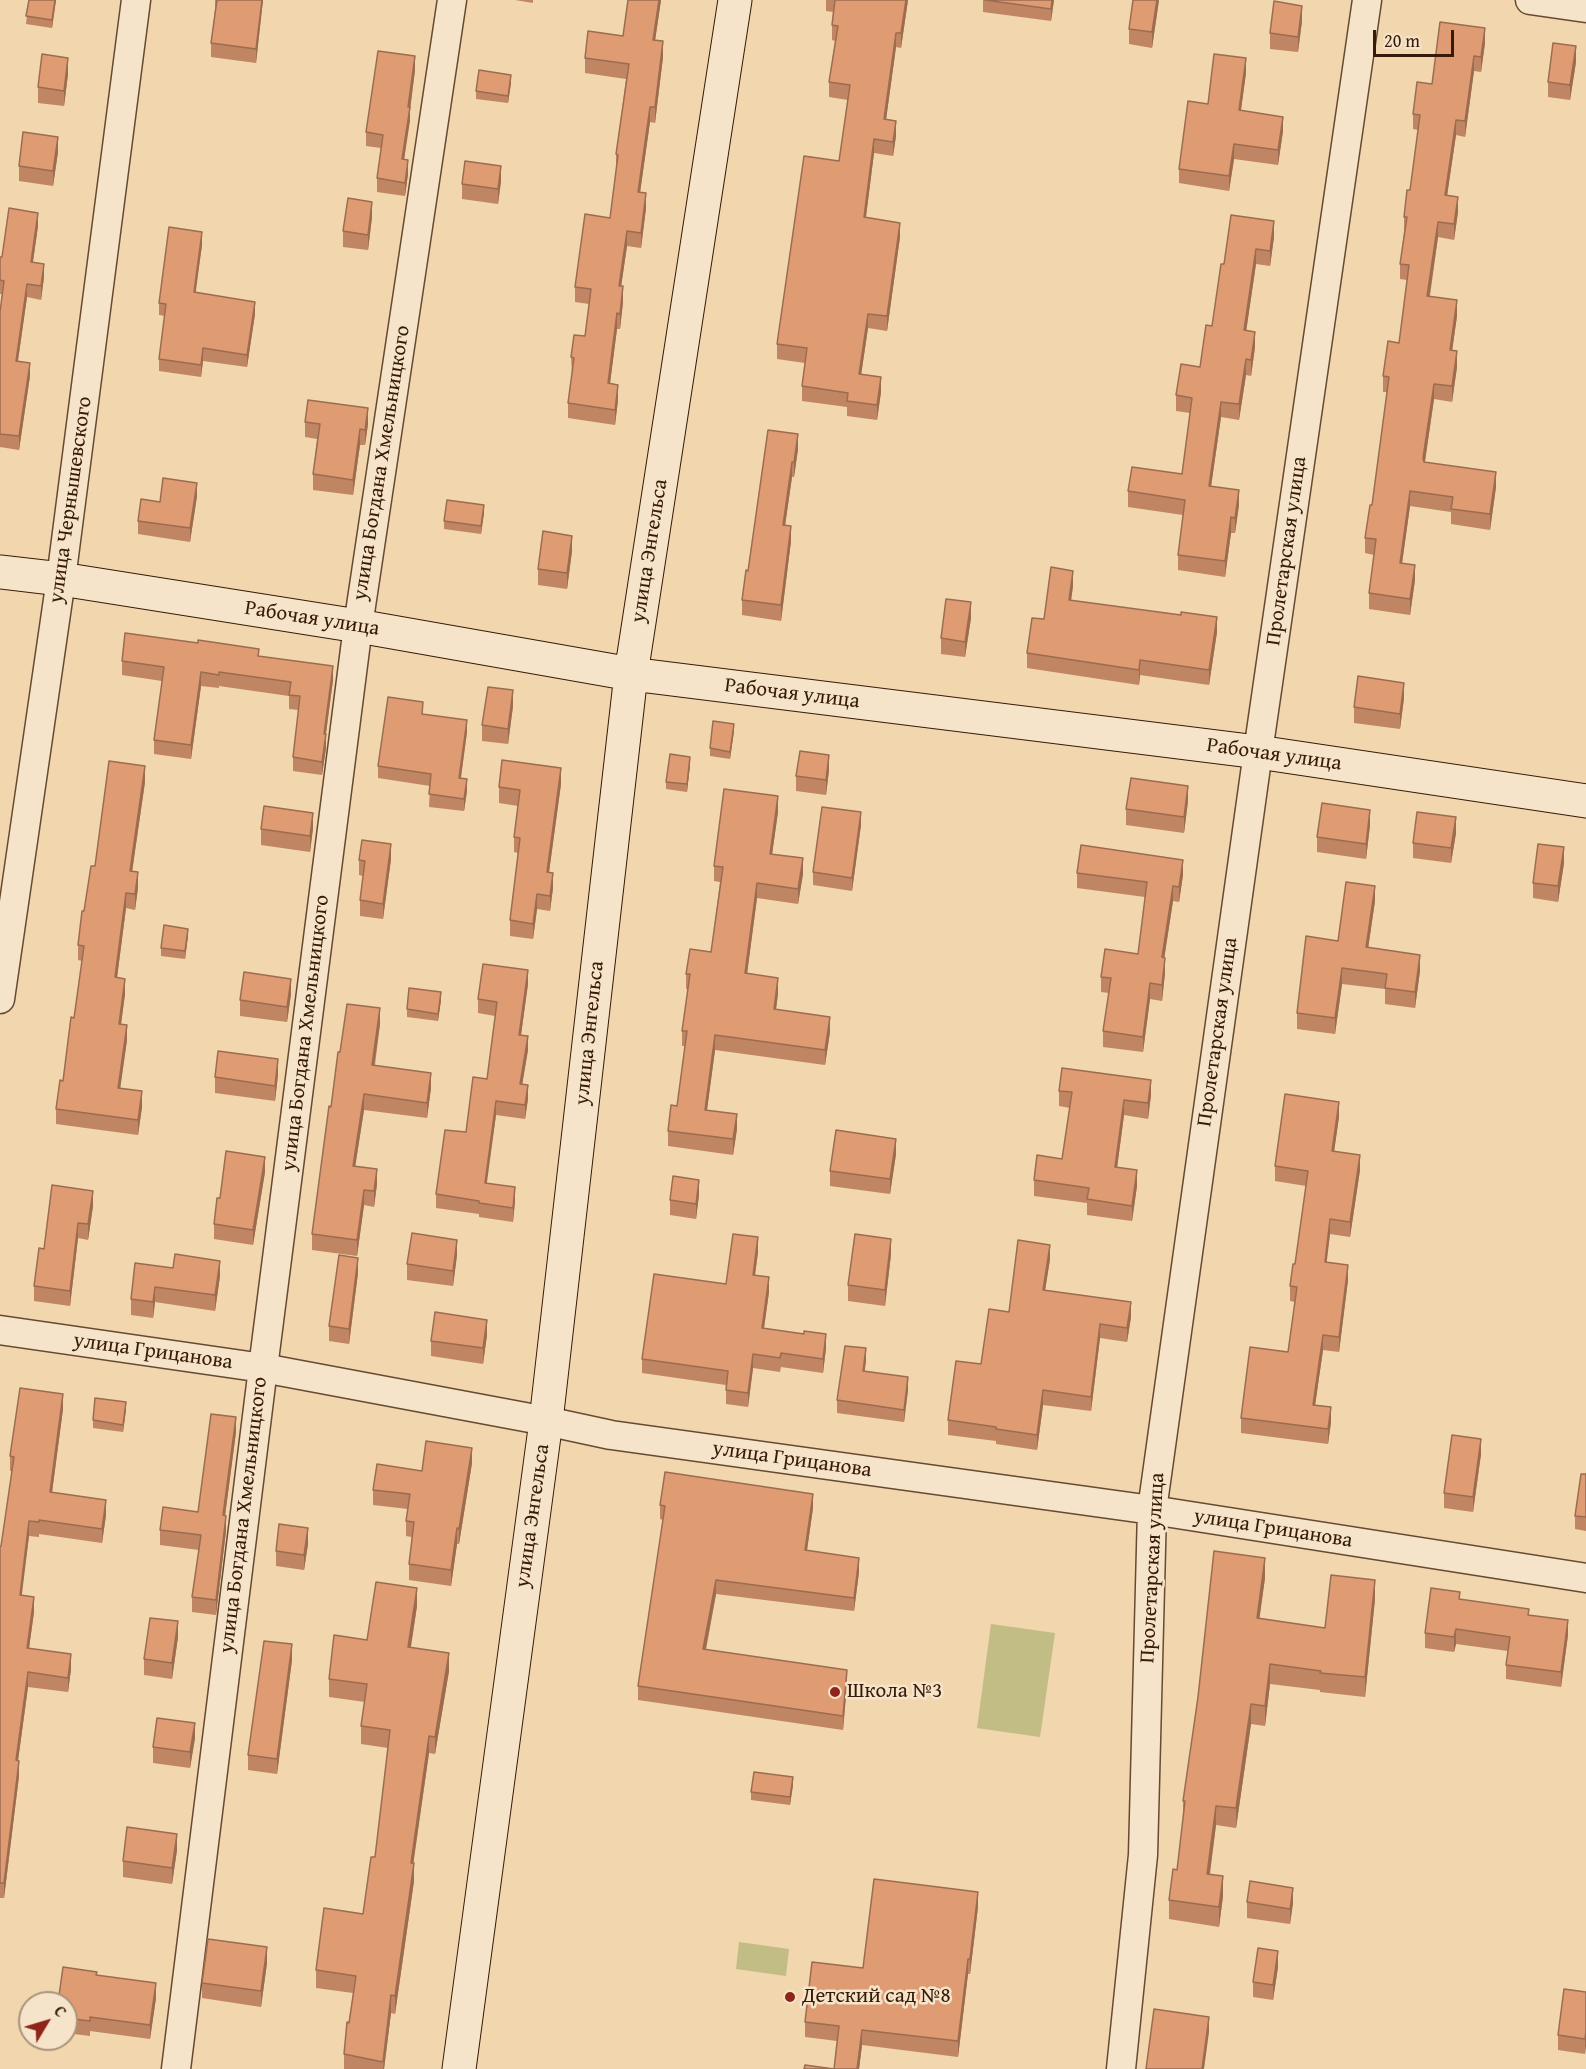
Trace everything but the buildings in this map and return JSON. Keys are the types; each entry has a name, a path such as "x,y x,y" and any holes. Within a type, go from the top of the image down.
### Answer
{"street":[{"name":"улица Чернышевского","path":"0,999 61,579 136,0"},
{"name":"улица Богдана Хмельницкого","path":"176,2069 358,626 452,0"},
{"name":"улица Энгельса","path":"459,2069 546,1421 631,674 735,0"},
{"name":"Пролетарская улица","path":"1121,2069 1143,1855 1152,1510 1257,752 1367,0"},
{"path":"1530,0 1586,8"},
{"name":"Рабочая улица","path":"0,572 61,579 358,626 631,674 1257,752 1586,801"},
{"name":"улица Грицанова","path":"0,1330 263,1368 611,1435 1152,1510 1586,1578"}],"shaded area":[{"path":"991,1624 1055,1633 1040,1737 977,1728"},
{"path":"739,1942 789,1949 786,1976 736,1969"}],"place":[{"name":"Школа №3","path":"835,1692"},
{"name":"Детский сад №8","path":"790,1997"}]}
